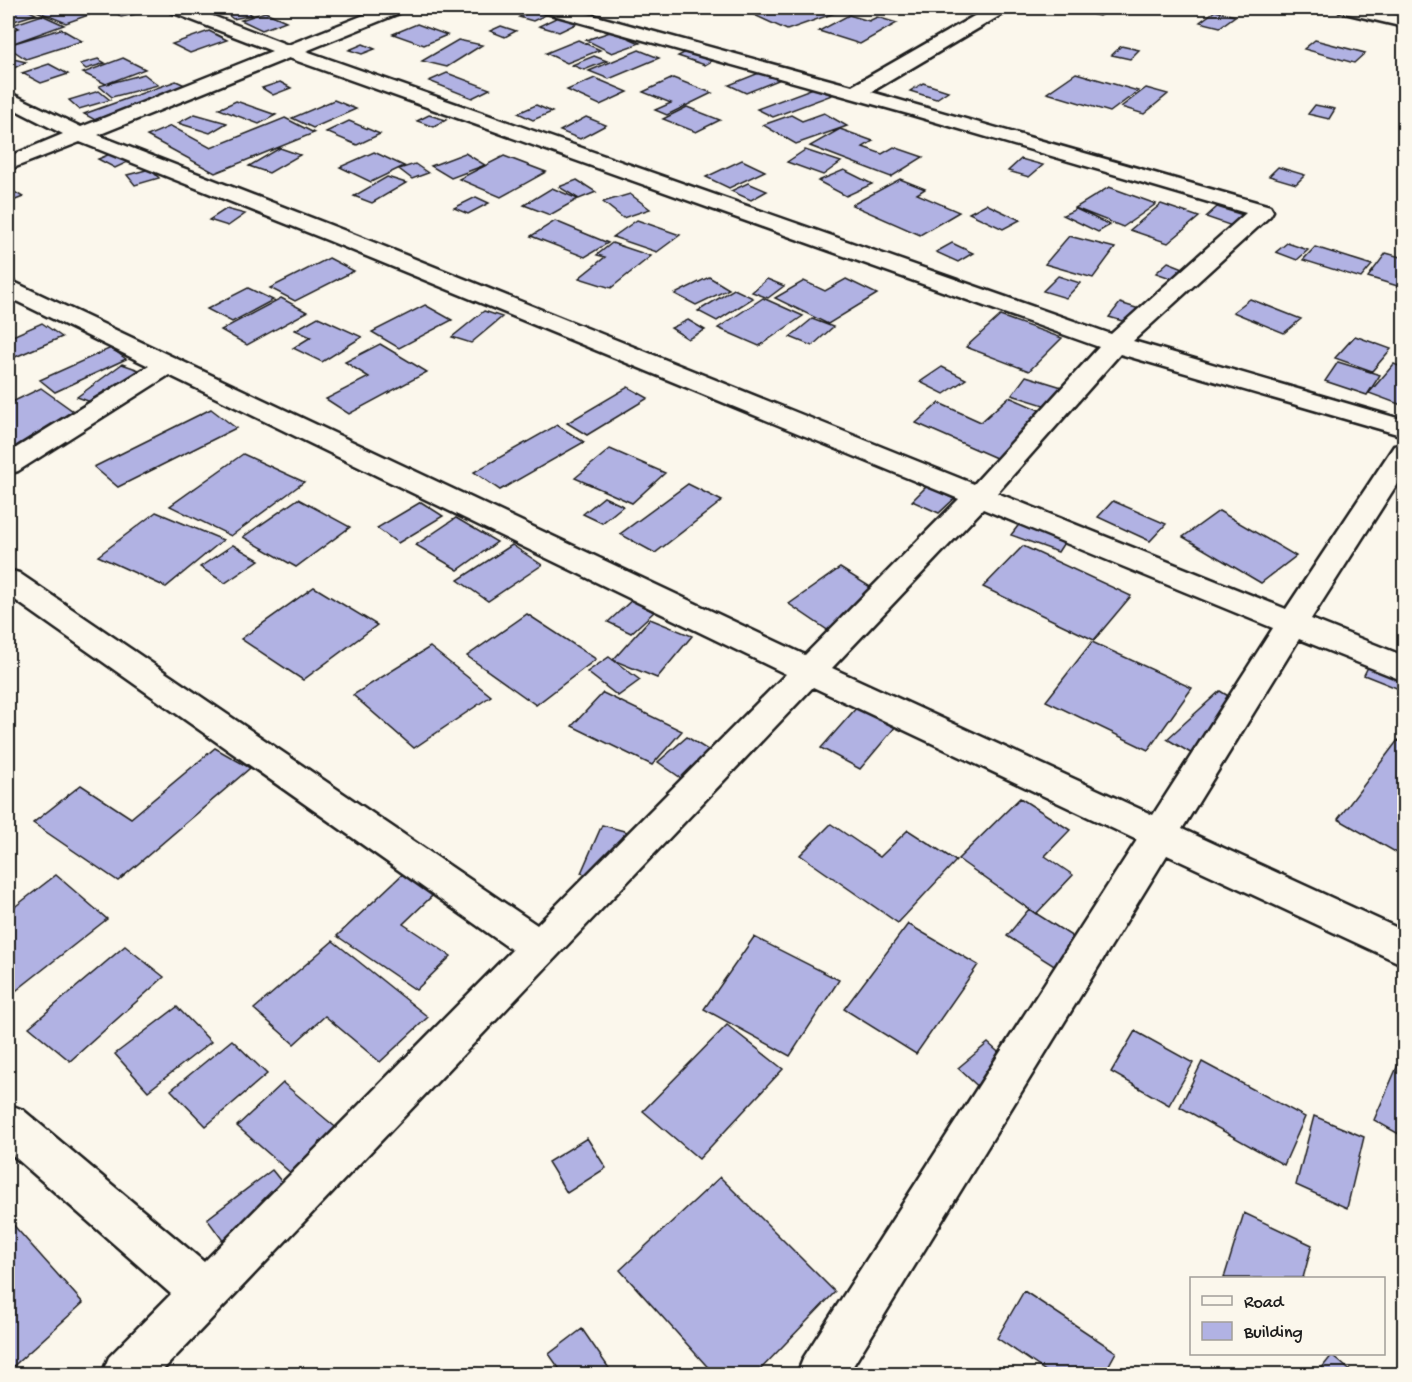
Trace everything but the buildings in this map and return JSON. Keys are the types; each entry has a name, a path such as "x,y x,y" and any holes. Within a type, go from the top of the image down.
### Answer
{"street":[{"path":"177,8 288,51 1115,344 1404,428"},
{"path":"8,164 396,8"},
{"path":"126,1374 978,497 1115,344 1262,211 855,93 549,8"},
{"path":"1346,8 1404,22"},
{"path":"958,10 992,12"},
{"path":"855,93 992,12"},
{"path":"8,98 80,135 335,235 1404,669"},
{"path":"12,294 168,365 809,671 1404,949"},
{"path":"8,465 168,365"},
{"path":"821,1374 1292,624 1404,452"},
{"path":"8,580 540,948"},
{"path":"8,1124 205,1293"}]}
